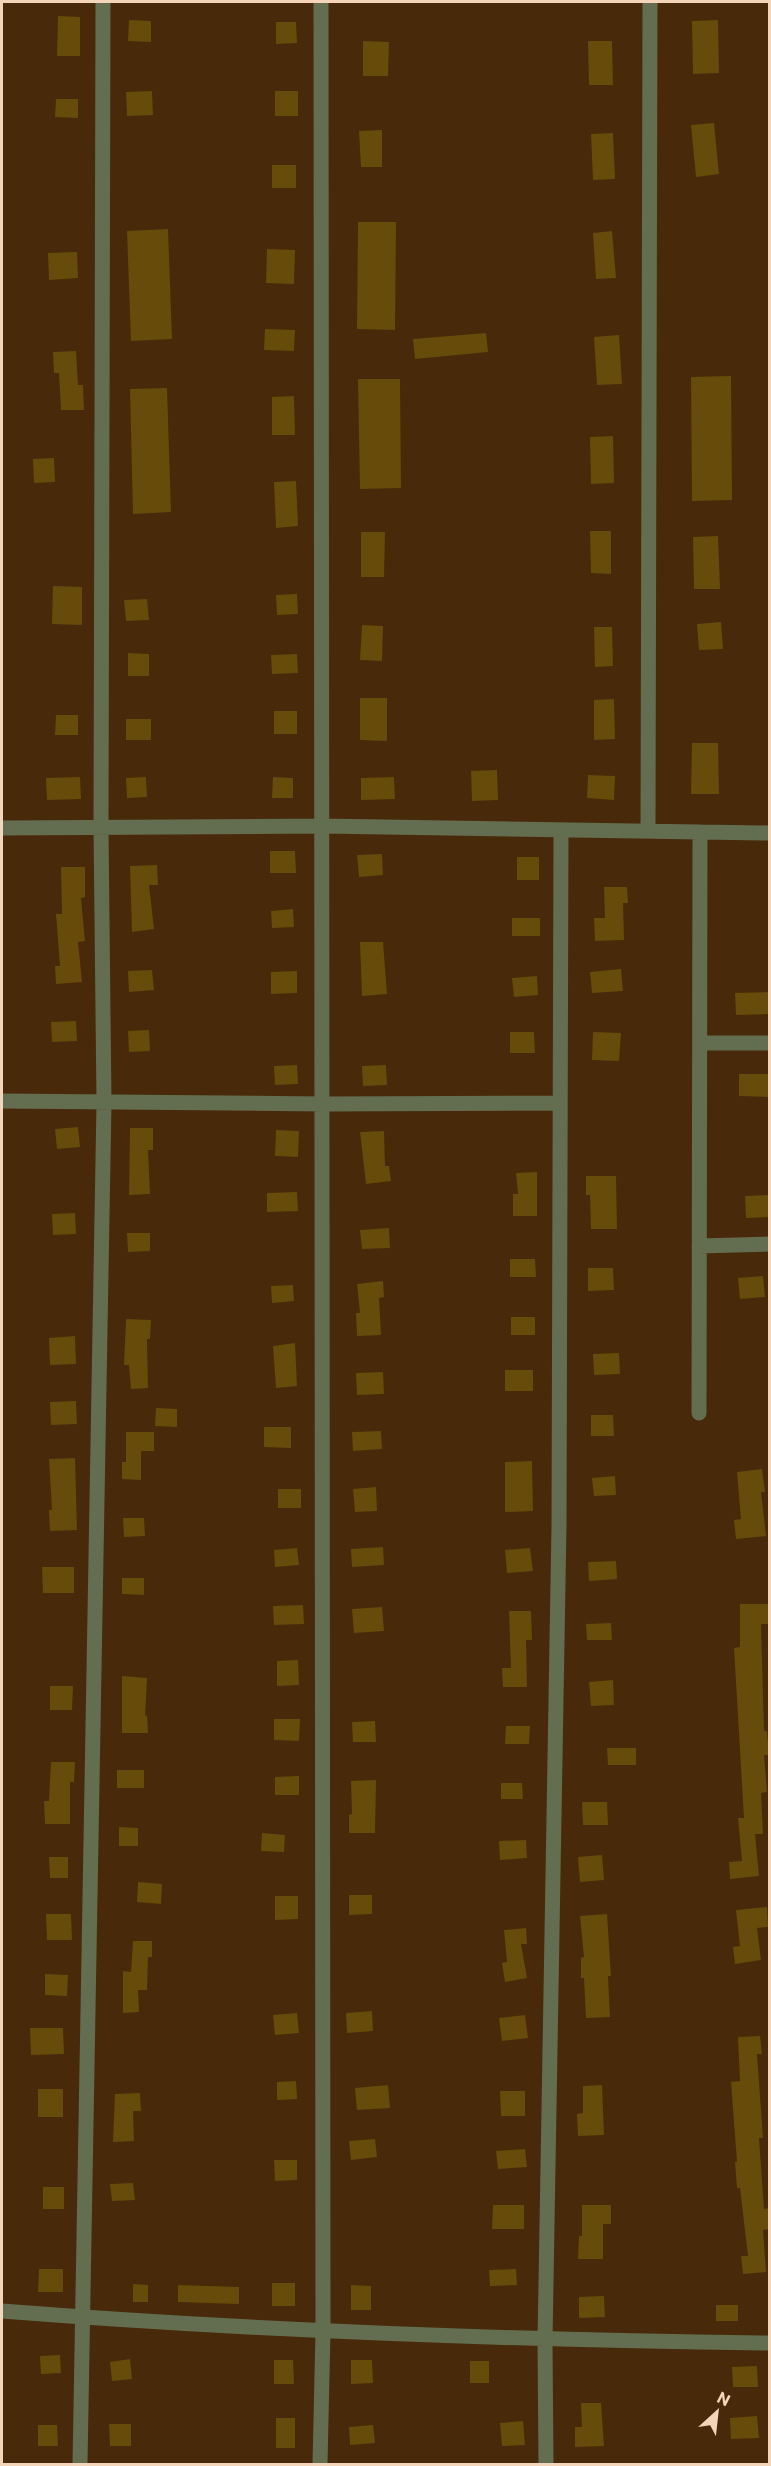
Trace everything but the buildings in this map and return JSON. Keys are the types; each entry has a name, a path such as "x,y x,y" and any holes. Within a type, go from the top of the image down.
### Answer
{"street":[{"path":"80,2464 104,1103 101,828 103,2"},
{"path":"320,2464 323,2331 321,2"},
{"path":"648,830 650,2"},
{"path":"2,828 322,826 770,833"},
{"path":"546,2464 545,2341 559,1525 561,830"},
{"path":"699,1413 700,832"},
{"path":"700,1043 770,1043"},
{"path":"2,1101 323,1104 560,1103"},
{"path":"699,1246 770,1244"},
{"path":"2,2311 83,2318 545,2341 770,2343"}]}
